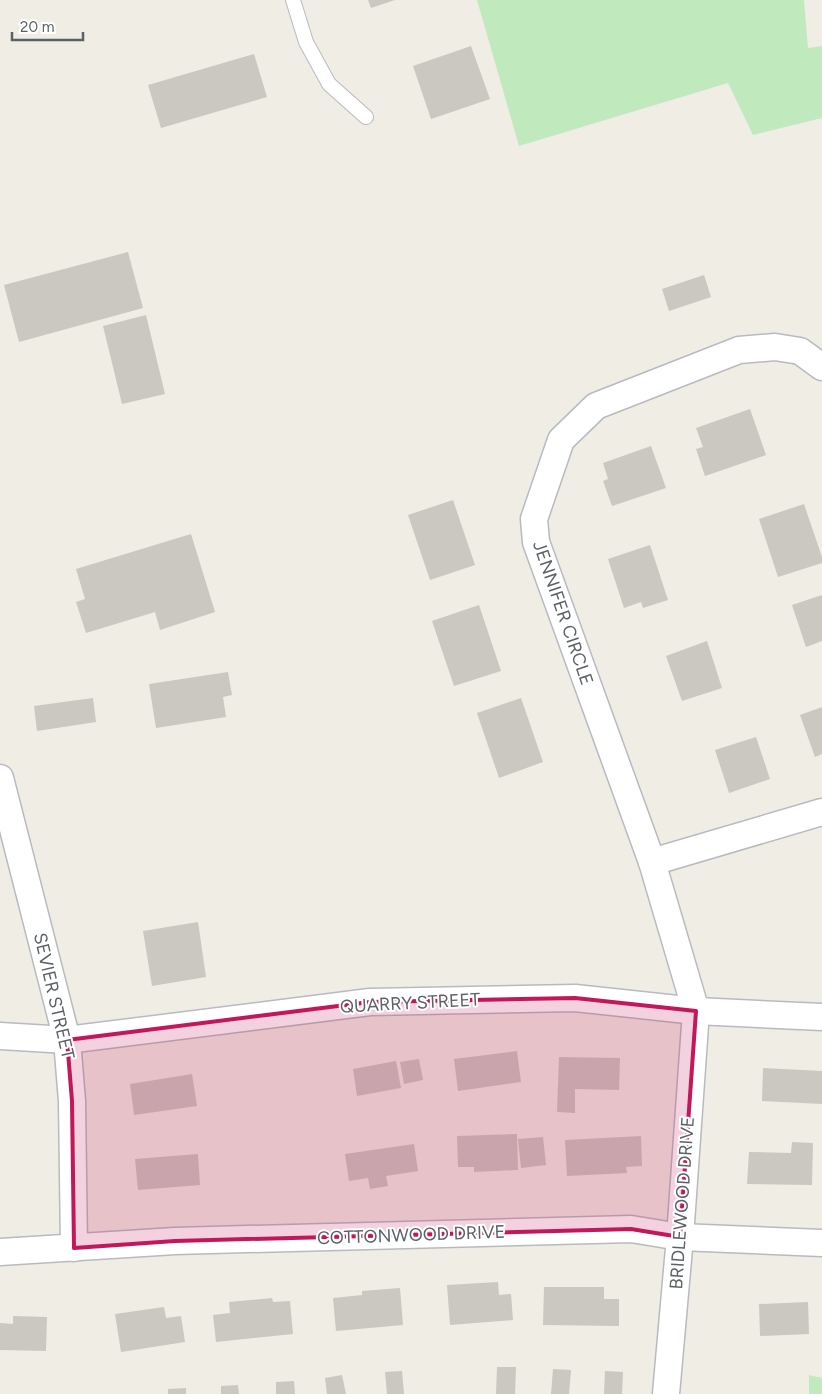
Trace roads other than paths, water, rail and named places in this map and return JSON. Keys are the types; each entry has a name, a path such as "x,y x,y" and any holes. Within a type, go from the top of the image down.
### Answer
{"street":[{"name":"JENNIFER CIRCLE","path":"696,1011 652,862 536,542 534,519 562,440 596,406 739,350 775,347 800,351 822,367"},
{"name":"SEVIER STREET","path":"0,778 67,1040 72,1101 74,1248"},
{"path":"652,862 822,812"},
{"name":"QUARRY STREET","path":"0,1036 67,1040 370,1002 575,998 696,1011 822,1016"},
{"name":"BRIDLEWOOD DRIVE","path":"666,1394 680,1237 696,1011"},
{"name":"COTTONWOOD DRIVE","path":"0,1252 175,1242 631,1229 680,1237 822,1244"}],"lane":[{"path":"293,0 306,42 329,84 366,117"}]}
